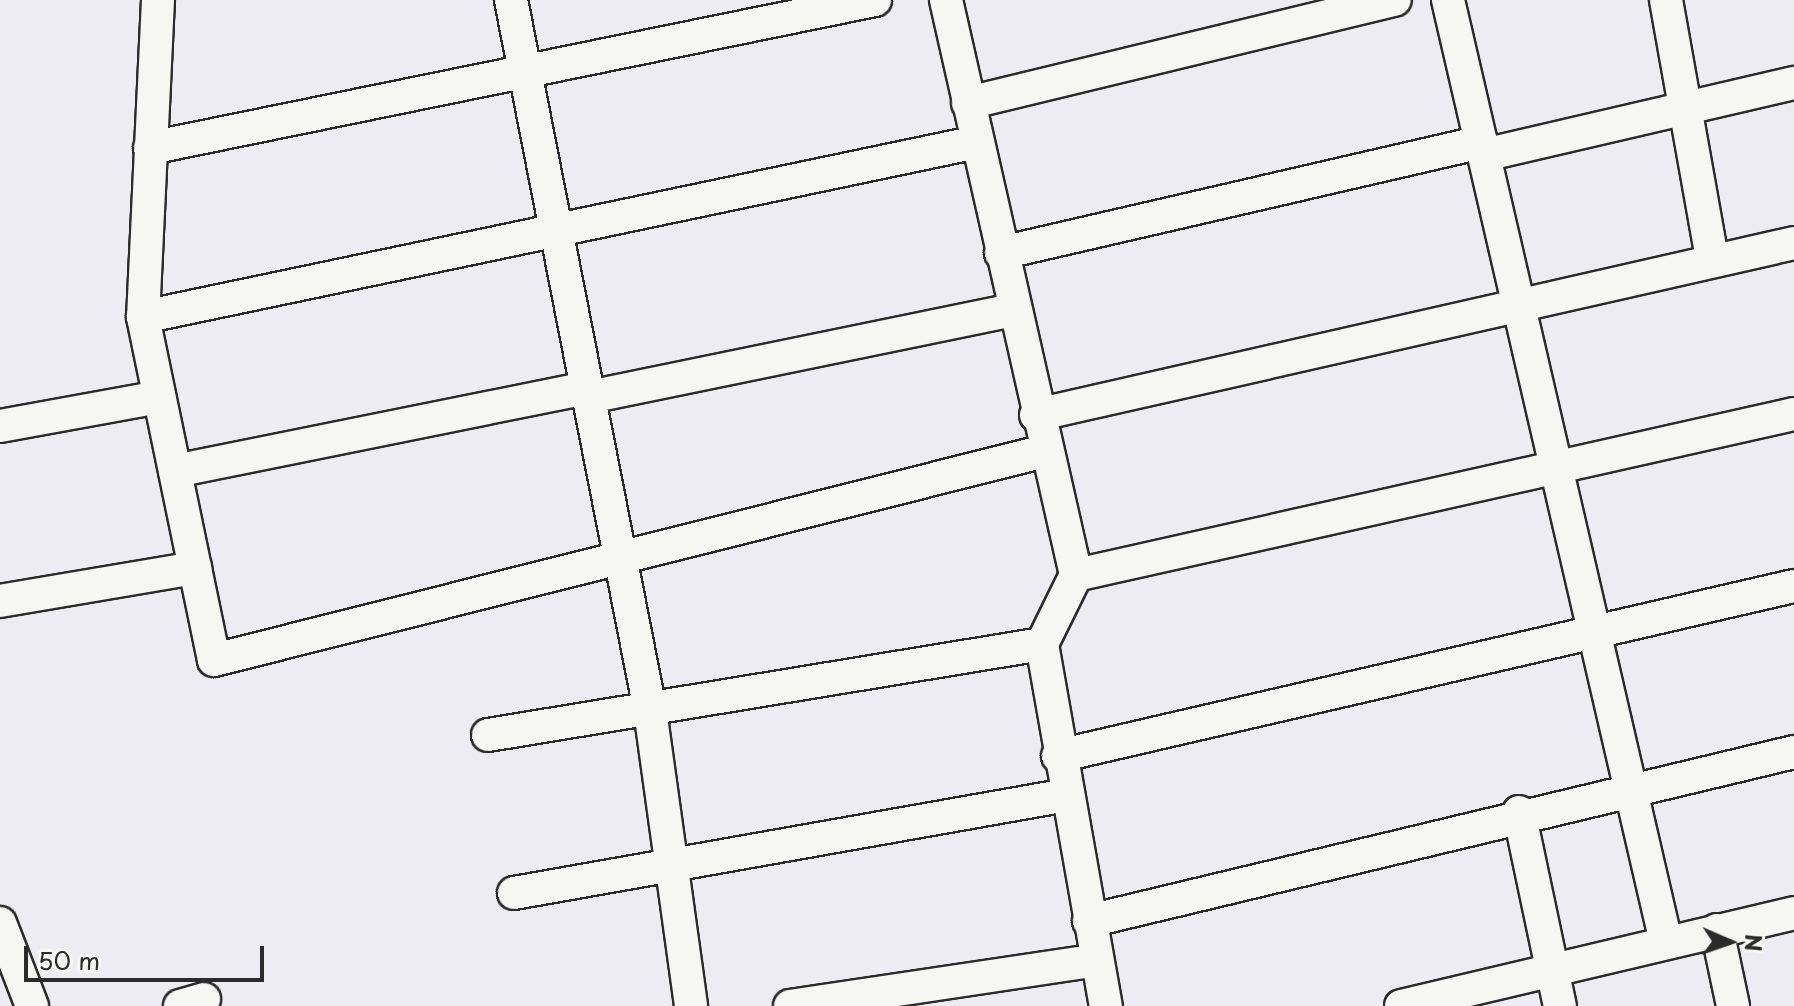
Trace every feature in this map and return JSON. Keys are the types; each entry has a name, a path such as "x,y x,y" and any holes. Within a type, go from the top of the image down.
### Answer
{"street":[{"path":"158,0 143,317 214,660 619,553 1045,451"},
{"path":"511,0 650,710 691,1006"},
{"path":"150,148 525,68 875,0"},
{"path":"946,0 1036,415 1076,575 1042,644 1058,756 1106,1006"},
{"path":"968,103 1395,0"},
{"path":"1448,0 1666,942"},
{"path":"1666,0 1691,107 1712,258"},
{"path":"1001,253 1794,83"},
{"path":"143,317 557,233 977,142"},
{"path":"1036,415 1519,309 1712,258 1794,243"},
{"path":"175,471 1013,310"},
{"path":"0,426 159,397"},
{"path":"1076,575 1556,470 1794,414"},
{"path":"0,601 195,568"},
{"path":"1058,756 1794,586"},
{"path":"488,735 1042,644"},
{"path":"1089,921 1519,812 1794,752"},
{"path":"514,893 1067,795"},
{"path":"1519,812 1560,1006"},
{"path":"1401,1006 1794,913"},
{"path":"0,923 32,1006"},
{"path":"1717,930 1733,1006"},
{"path":"790,1006 1096,960"}]}
